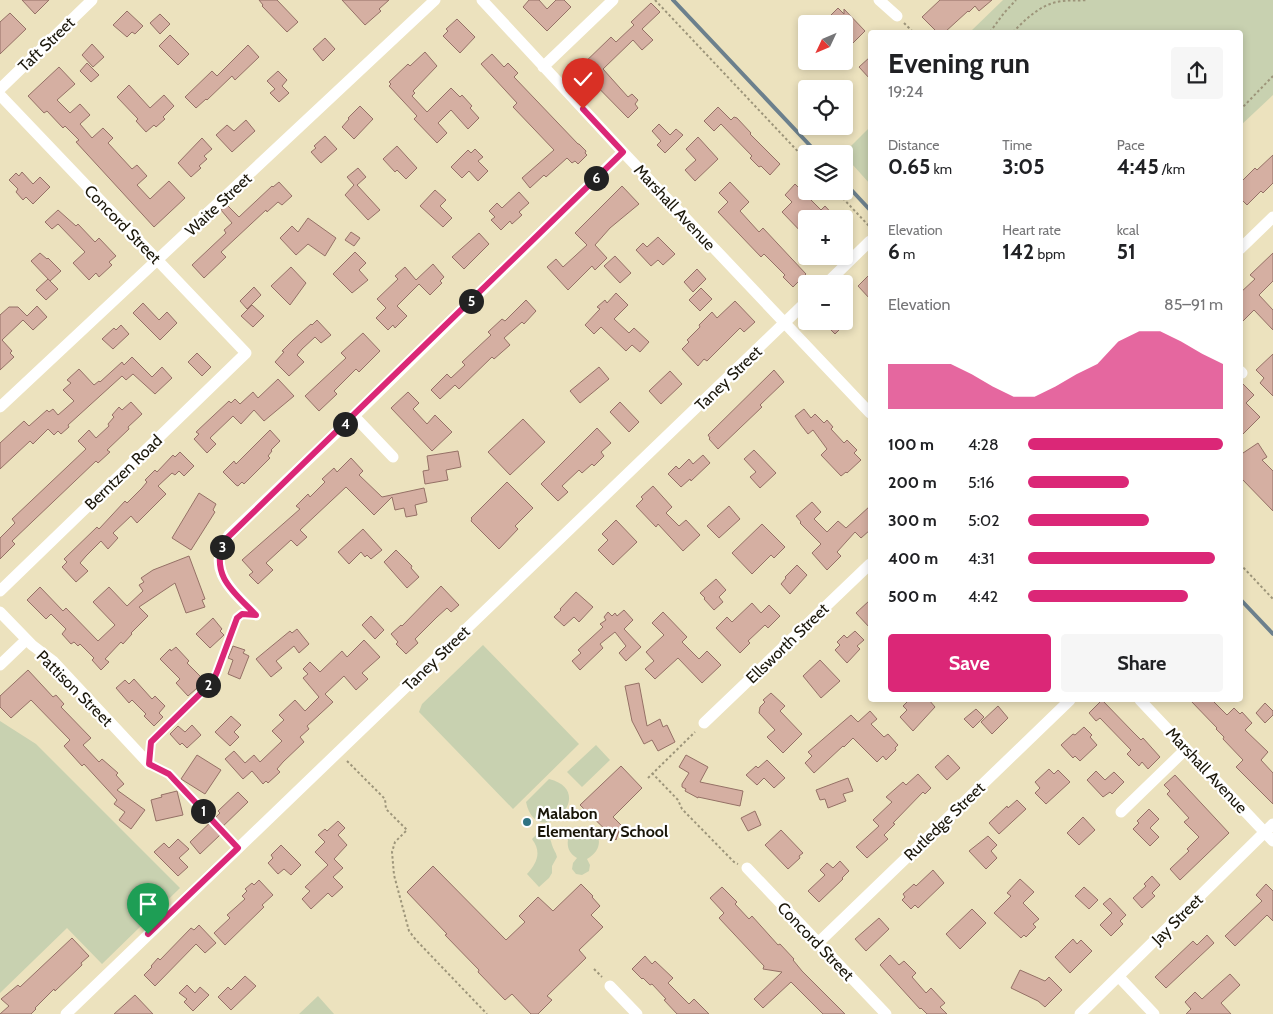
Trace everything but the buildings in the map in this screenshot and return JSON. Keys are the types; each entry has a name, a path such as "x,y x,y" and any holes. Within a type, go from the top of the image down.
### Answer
{"street":[{"name":"Taft Street","path":"0,88 92,0"},
{"name":"Waite Street","path":"0,407 435,0"},
{"name":"Marshall Avenue","path":"482,0 868,411"},
{"path":"543,67 613,0"},
{"path":"879,0 897,16"},
{"name":"Concord Street","path":"0,95 246,353"},
{"path":"256,615 226,583 221,574 219,554 223,542 623,152"},
{"path":"1243,246 1273,217"},
{"path":"835,275 868,243"},
{"name":"Taney Street","path":"66,1014 798,310"},
{"name":"Berntzen Road","path":"0,591 246,353"},
{"path":"354,416 393,457"},
{"name":"Ellsworth Street","path":"704,723 868,566"},
{"name":"Pattison Street","path":"0,612 26,640 53,661 149,764"},
{"path":"0,665 26,640"},
{"name":"Rutledge Street","path":"818,942 1068,702"},
{"name":"Marshall Avenue","path":"1142,702 1186,749 1270,832"},
{"path":"1121,812 1186,749"},
{"name":"Jay Street","path":"1080,1014 1270,832"},
{"name":"Concord Street","path":"747,868 886,1014"},
{"path":"1119,976 1154,1014"},
{"path":"610,986 637,1014"}],"path":[{"path":"656,0 798,151"},
{"path":"991,30 1016,0"},
{"path":"1015,30 1036,10 1048,4 1062,1 1087,0"},
{"path":"1243,107 1273,76"},
{"path":"844,200 868,225"},
{"path":"1243,567 1273,599"},
{"path":"238,848 169,774 149,764 151,742 213,681 237,618 242,614 256,615"},
{"path":"648,778 704,723"},
{"path":"338,752 385,799 386,809 407,830 392,846 392,864 412,936 487,1014"},
{"path":"652,773 678,800 682,808 734,862 747,868"}],"green space":[{"path":"1003,0 1273,0 1273,95 1243,123 1243,30 972,30"},
{"path":"868,129 868,182 853,165 852,145"},
{"path":"483,645 579,744 513,809 419,712 422,704"},
{"path":"0,721 36,744 180,888 102,964 67,928 0,993"},
{"path":"596,745 610,760 582,787 567,772"},
{"path":"549,779 563,786 569,795 567,806 561,815 552,821 542,822 532,816 526,802"},
{"path":"583,827 594,832 598,836 599,841 596,851 587,859 590,865 589,871 582,875 576,874 572,869 573,863 577,858 568,848 568,842 569,835 578,828"},
{"path":"538,833 548,836 557,857 549,878 539,887 527,874 536,862 537,848 532,839"},
{"path":"318,996 334,1014 299,1014"}],"waterway":[{"path":"673,0 810,145"},
{"path":"853,192 868,208"},
{"path":"1243,602 1273,634"}],"place":[{"name":"Malabon Elementary School","path":"527,822"}],"route":[{"path":"148,934 238,848 169,774 149,764 151,742 213,681 237,618 242,614 256,615 226,583 221,574 219,554 223,542 623,152 583,109"}]}
